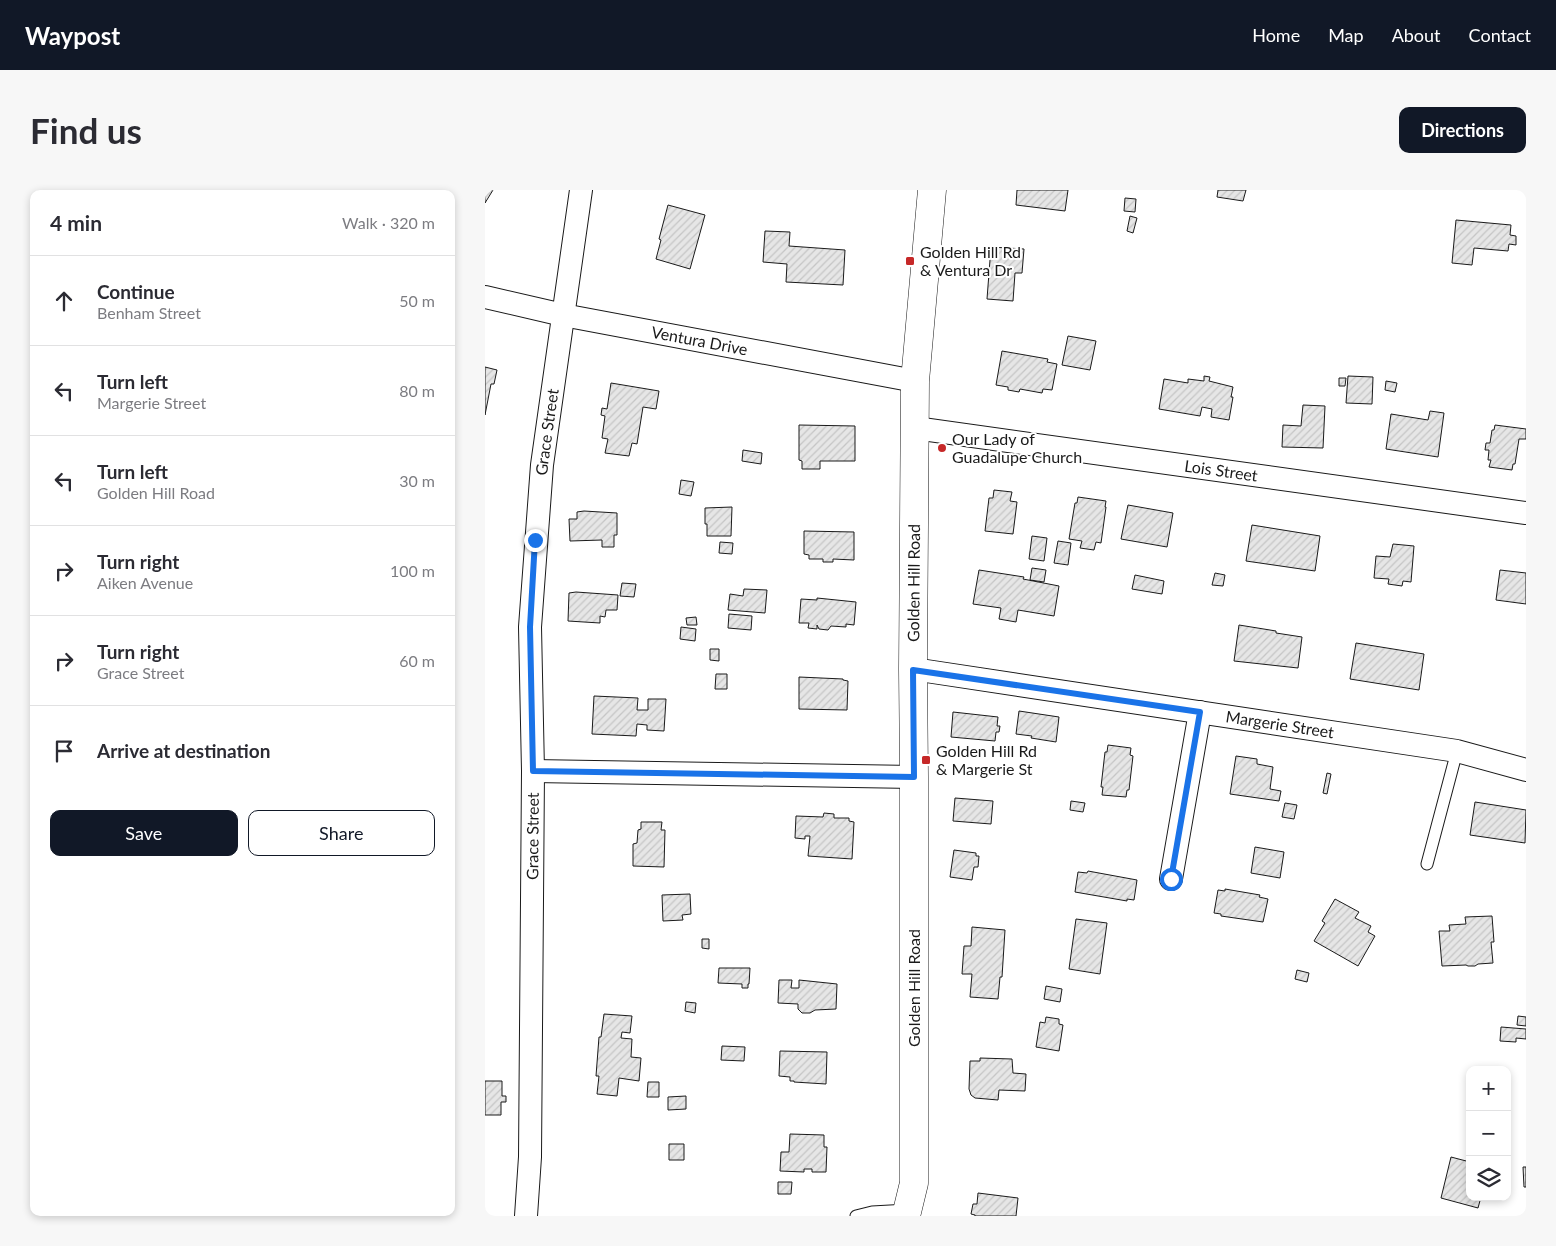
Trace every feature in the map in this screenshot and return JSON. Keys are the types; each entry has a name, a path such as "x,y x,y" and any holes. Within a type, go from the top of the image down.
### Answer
{"street":[{"name":"Grace Street","path":"526,1216 529,1157 533,771 530,627 542,465 581,190"},
{"name":"Golden Hill Road","path":"907,1213 914,1183 913,670 915,381 932,190"},
{"name":"Ventura Drive","path":"485,297 563,316 915,381"},
{"name":"Lois Street","path":"915,428 1526,513"},
{"name":"Margerie Street","path":"913,670 1457,750 1526,770"},
{"path":"1171,879 1200,712"},
{"path":"533,771 914,777"}],"lane":[{"path":"1427,864 1457,750"},
{"path":"856,1216 872,1212 907,1213"}],"building":[{"path":"485,190 493,190 485,203"},
{"path":"1017,190 1068,190 1065,211 1016,205"},
{"path":"1218,190 1246,190 1243,201 1217,197"},
{"path":"1125,198 1136,199 1135,212 1124,211"},
{"path":"668,205 705,215 690,269 656,259"},
{"path":"1130,216 1137,218 1133,233 1127,231"},
{"path":"1456,220 1511,225 1510,235 1516,236 1516,245 1509,244 1508,251 1474,248 1472,265 1452,263"},
{"path":"765,231 790,232 789,246 845,250 843,285 786,282 787,264 763,262"},
{"path":"991,247 1024,249 1022,273 1015,273 1013,301 987,299"},
{"path":"1068,336 1096,341 1090,370 1062,365"},
{"path":"1002,351 1048,359 1047,362 1057,364 1052,390 1043,389 1042,393 1020,389 1019,392 1008,390 1008,387 996,385"},
{"path":"485,367 497,370 494,384 491,384 485,415"},
{"path":"1204,376 1210,377 1209,381 1233,387 1229,420 1211,417 1212,409 1202,407 1200,416 1159,409 1164,379 1188,383 1188,379 1204,381"},
{"path":"1348,376 1373,377 1372,404 1346,403"},
{"path":"1339,378 1346,378 1345,386 1339,386"},
{"path":"1386,381 1397,383 1395,392 1385,390"},
{"path":"611,383 659,391 656,409 643,407 637,444 632,443 629,456 605,453 608,439 602,438 605,416 601,415 602,408 607,409"},
{"path":"1303,405 1325,406 1323,448 1282,447 1283,425 1301,426"},
{"path":"1430,411 1444,413 1438,457 1386,449 1391,414 1428,420"},
{"path":"799,425 855,426 855,461 820,461 820,469 802,469 802,461 799,460"},
{"path":"1495,425 1526,429 1526,439 1519,439 1515,464 1513,464 1512,470 1489,467 1491,460 1488,460 1489,450 1485,450 1486,443 1490,443 1492,430 1494,430"},
{"path":"743,450 762,453 761,464 742,461"},
{"path":"681,480 694,482 691,496 679,494"},
{"path":"994,490 1012,492 1010,501 1017,502 1013,534 985,531 989,498 993,498"},
{"path":"1078,497 1106,501 1101,543 1096,542 1094,550 1080,548 1082,541 1069,539 1075,503 1077,503"},
{"path":"1128,505 1173,513 1167,547 1121,539"},
{"path":"732,507 731,536 707,536 705,508"},
{"path":"577,512 617,513 617,535 614,535 614,547 602,547 602,540 570,541 569,519 577,519"},
{"path":"1252,525 1320,536 1315,571 1246,561"},
{"path":"804,531 854,532 854,560 833,559 833,562 823,562 823,559 809,559 809,555 804,554"},
{"path":"1032,536 1047,538 1044,561 1029,559"},
{"path":"1058,541 1071,543 1068,565 1054,563"},
{"path":"720,542 733,543 732,554 719,553"},
{"path":"1393,544 1414,546 1411,582 1403,581 1402,586 1388,584 1389,579 1374,578 1376,556 1390,557"},
{"path":"1032,568 1046,570 1044,582 1030,580"},
{"path":"979,570 1024,577 1023,579 1059,586 1054,616 1018,610 1016,622 999,619 1001,608 973,604"},
{"path":"1500,570 1526,573 1526,604 1496,600"},
{"path":"1215,573 1225,575 1223,586 1212,585"},
{"path":"1135,575 1164,581 1162,594 1132,589"},
{"path":"622,583 636,584 634,597 620,596"},
{"path":"744,589 767,590 765,613 728,610 730,594 743,596"},
{"path":"569,593 618,595 617,610 606,610 605,617 600,616 600,623 568,621"},
{"path":"817,598 856,602 854,625 846,624 846,627 831,626 828,630 819,629 817,625 817,629 808,628 809,623 799,623 801,599 817,600"},
{"path":"729,614 752,616 751,630 728,628"},
{"path":"696,617 697,625 687,625 686,618"},
{"path":"1239,625 1302,637 1298,668 1234,661"},
{"path":"681,627 696,629 695,641 680,639"},
{"path":"1356,643 1424,654 1419,690 1350,679"},
{"path":"710,649 719,649 719,661 710,660"},
{"path":"716,674 727,674 727,689 715,689"},
{"path":"799,677 843,679 848,681 847,710 799,709"},
{"path":"594,696 638,698 637,710 648,710 648,699 666,699 664,731 647,730 647,725 637,724 636,736 592,734"},
{"path":"1019,711 1059,717 1056,742 1016,734"},
{"path":"953,712 998,717 997,726 1000,726 999,732 996,732 995,741 951,737"},
{"path":"1108,745 1131,748 1130,755 1133,756 1129,790 1127,790 1126,797 1102,795 1103,787 1101,787 1105,752 1107,752"},
{"path":"1236,756 1257,759 1257,764 1273,767 1270,789 1281,791 1279,801 1230,794"},
{"path":"1327,773 1331,774 1327,794 1323,793"},
{"path":"955,798 993,801 991,824 953,821"},
{"path":"1071,801 1085,803 1083,812 1070,810"},
{"path":"1475,802 1526,810 1525,843 1470,835"},
{"path":"1285,803 1297,805 1294,819 1282,817"},
{"path":"824,813 834,814 834,818 849,818 849,821 854,822 852,859 808,856 810,836 805,836 805,839 795,838 796,816 823,817"},
{"path":"641,822 662,822 661,830 665,830 664,867 633,866 633,844 637,843"},
{"path":"1255,847 1284,852 1280,878 1251,873"},
{"path":"954,850 976,853 976,856 979,856 978,867 974,867 972,880 950,877"},
{"path":"1088,871 1137,880 1134,900 1127,899 1127,901 1075,892 1078,872 1087,873"},
{"path":"1225,889 1260,895 1259,897 1268,899 1263,922 1221,916 1221,914 1214,913 1218,890 1225,891"},
{"path":"690,894 691,914 682,915 683,920 663,921 662,895"},
{"path":"1335,899 1359,912 1355,918 1371,926 1368,932 1375,936 1358,966 1314,941 1325,923 1322,921"},
{"path":"1492,916 1494,942 1491,942 1493,963 1475,966 1442,966 1439,931 1450,931 1449,925 1466,924 1465,917"},
{"path":"1076,919 1107,923 1100,974 1069,969"},
{"path":"972,927 1005,930 1002,977 1000,977 998,999 970,997 972,974 962,974 964,946 971,946"},
{"path":"702,939 709,939 709,949 702,948"},
{"path":"719,968 750,968 748,988 742,988 742,984 718,983"},
{"path":"1297,970 1309,973 1307,982 1295,979"},
{"path":"779,980 792,980 791,988 799,988 799,980 837,984 836,1009 802,1013 798,1009 798,1004 778,1003"},
{"path":"1046,986 1062,989 1060,1002 1044,999"},
{"path":"686,1002 696,1003 695,1013 685,1011"},
{"path":"604,1014 632,1016 630,1033 622,1032 621,1038 632,1039 631,1057 641,1058 639,1081 619,1078 617,1096 597,1094 599,1076 596,1076 599,1037 601,1037"},
{"path":"1518,1016 1526,1017 1526,1026 1517,1025"},
{"path":"1046,1017 1059,1019 1059,1024 1063,1025 1059,1051 1036,1047 1040,1022 1045,1023"},
{"path":"1501,1027 1526,1029 1526,1039 1516,1038 1516,1042 1500,1041"},
{"path":"722,1046 745,1047 744,1061 721,1060"},
{"path":"780,1051 827,1052 826,1084 794,1082 790,1081 790,1077 779,1076"},
{"path":"980,1058 1012,1059 1013,1073 1026,1074 1025,1091 999,1090 998,1100 975,1098 971,1095 969,1089 970,1061 980,1061"},
{"path":"485,1081 502,1081 502,1096 506,1096 506,1102 501,1102 501,1115 485,1115"},
{"path":"648,1082 659,1082 659,1097 647,1097"},
{"path":"686,1096 686,1109 668,1110 668,1097"},
{"path":"790,1134 824,1135 824,1147 827,1147 826,1172 812,1172 812,1169 804,1169 804,1172 780,1171 781,1152 789,1152"},
{"path":"669,1144 684,1144 684,1160 669,1160"},
{"path":"1451,1157 1466,1161 1466,1201 1480,1201 1478,1208 1441,1198"},
{"path":"1523,1167 1526,1167 1526,1187 1524,1187"},
{"path":"778,1182 792,1182 791,1194 778,1194"},
{"path":"978,1193 1018,1198 1016,1216 975,1216 971,1214 973,1204 977,1204"}],"place":[{"name":"Golden Hill Rd & Ventura Dr","path":"910,261"},
{"name":"Our Lady of Guadalupe Church","path":"942,448"},
{"name":"Golden Hill Rd & Margerie St","path":"926,760"}],"route":[{"path":"535,540 530,627 533,771 914,777 913,670 1200,712 1171,879"}]}
